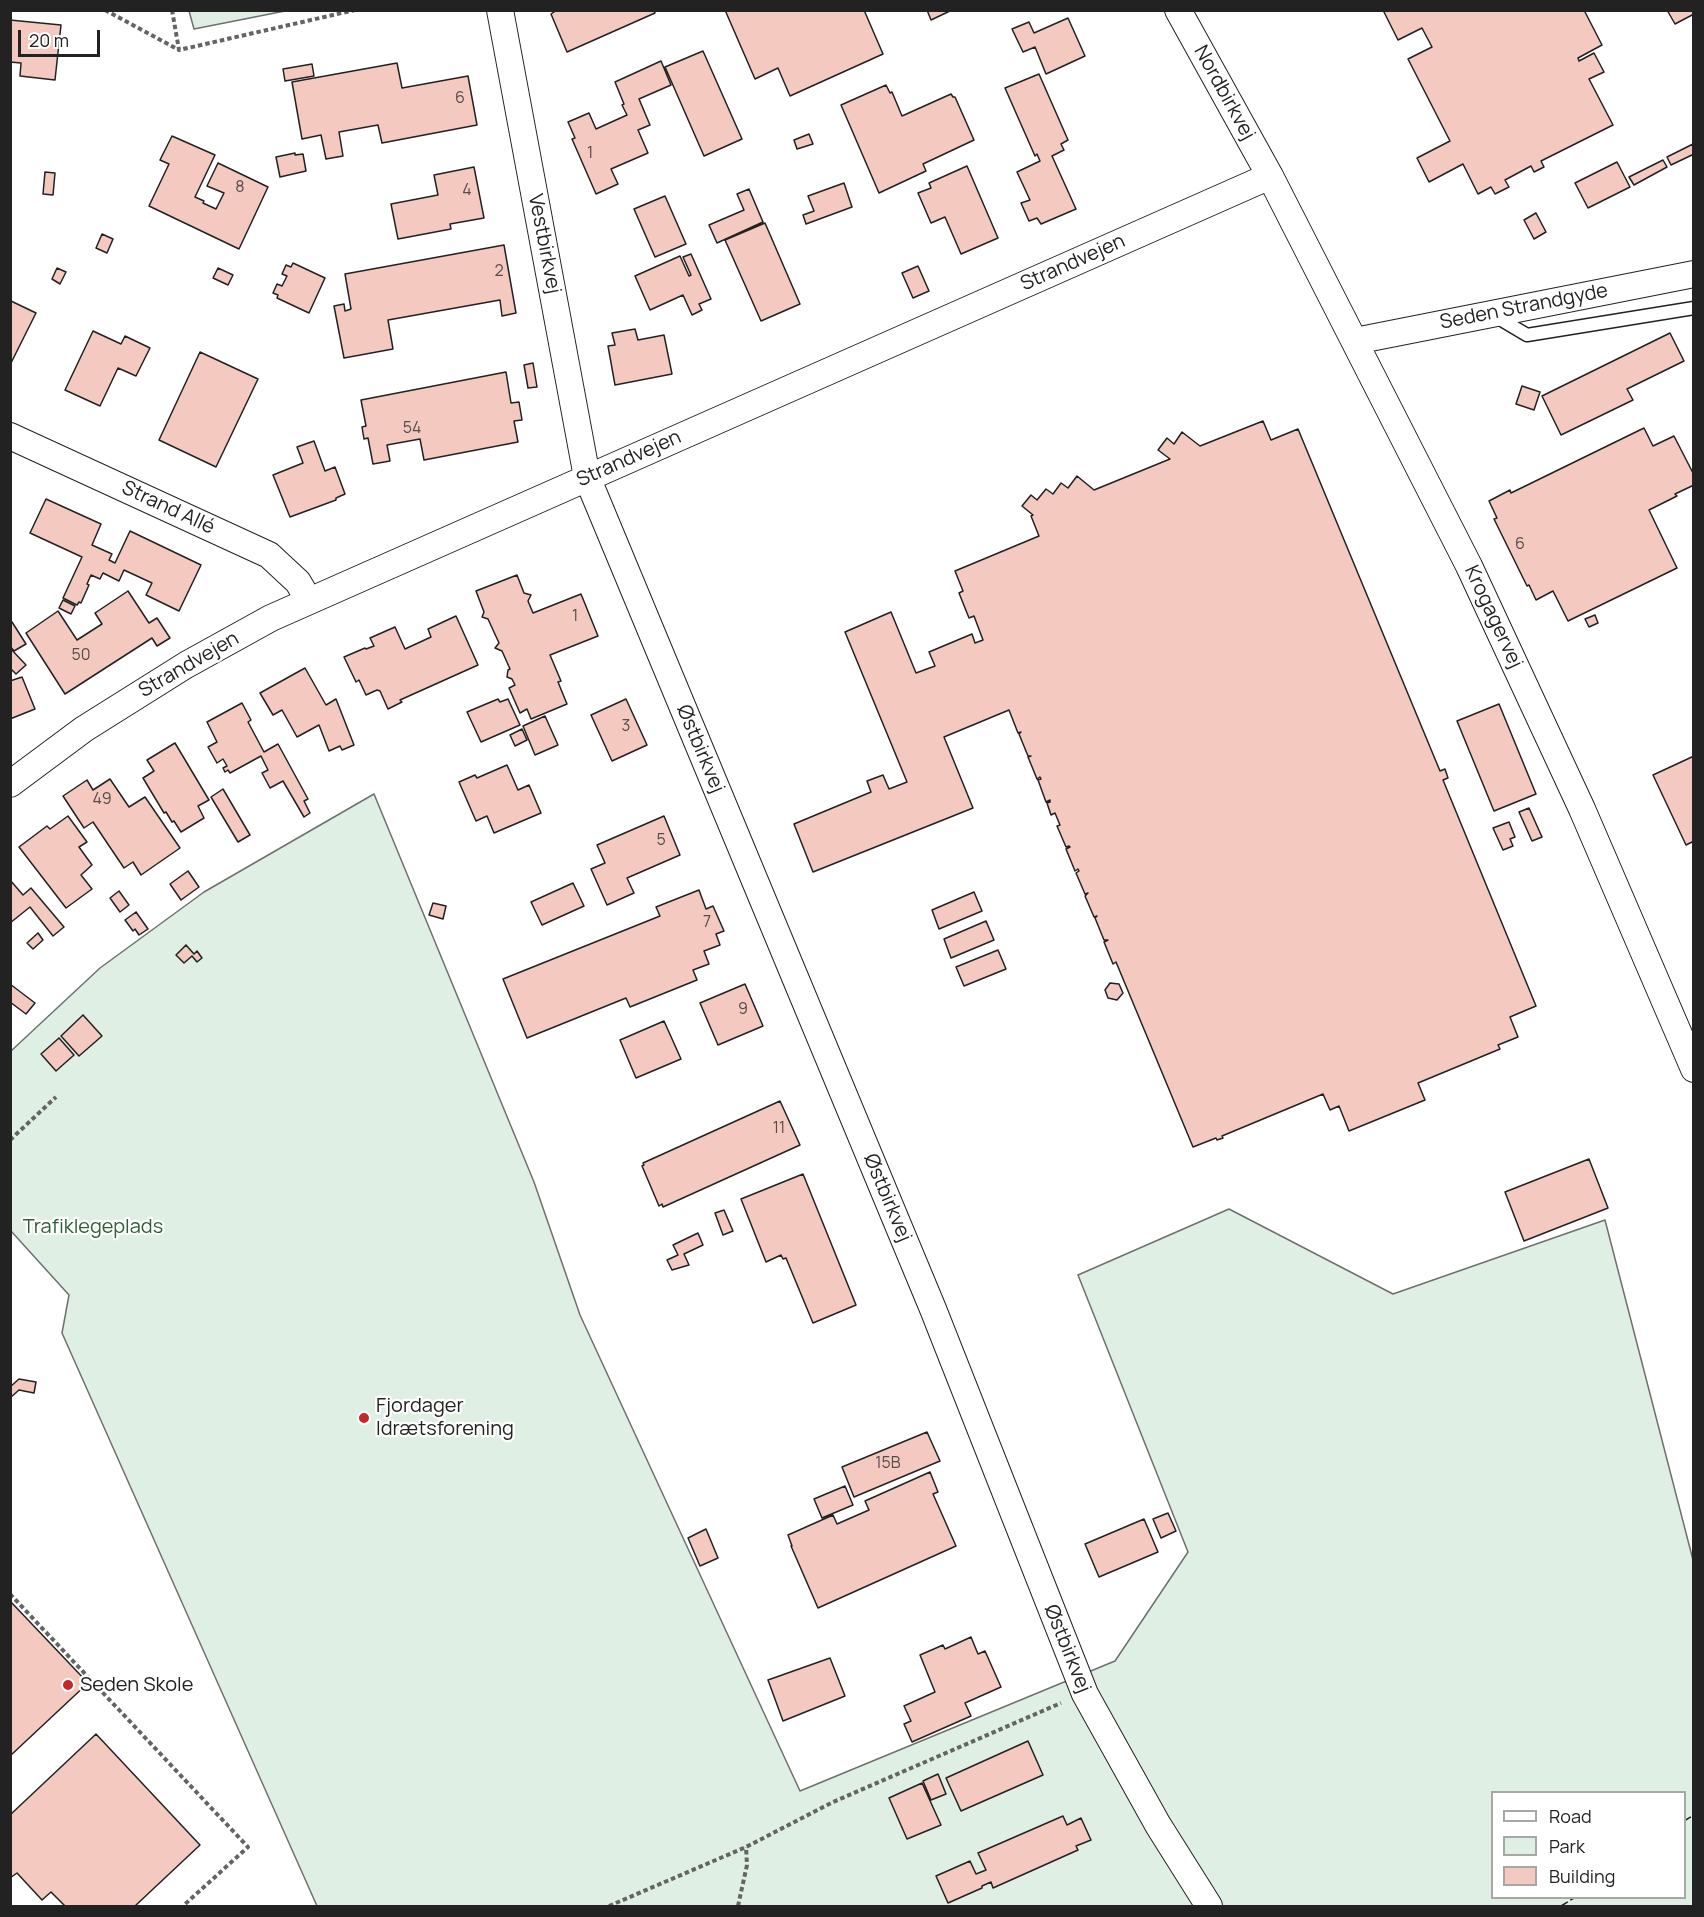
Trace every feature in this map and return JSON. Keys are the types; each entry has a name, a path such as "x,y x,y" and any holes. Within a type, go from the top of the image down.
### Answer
{"street":[{"name":"Vestbirkvej","path":"500,10 587,477"},
{"name":"Nordbirkvej","path":"1178,10 1270,176"},
{"name":"Strandvejen","path":"10,784 84,729 176,671 271,618 1270,176"},
{"name":"Krogagervej","path":"1270,176 1470,566 1573,789 1694,1069"},
{"name":"Seden Strandgyde","path":"1355,341 1694,274"},
{"name":"Strand Allé","path":"10,435 269,555 298,582 309,601"},
{"name":"Østbirkvej","path":"587,477 933,1309 1084,1694 1158,1825 1209,1906"}],"lane":[{"path":"1492,314 1527,335 1694,308"}],"path":[{"path":"105,10 179,50 355,10"},
{"path":"172,10 179,50"},
{"path":"10,1140 56,1097"},
{"path":"10,1594 248,1847 183,1906"},
{"path":"609,1906 746,1847 833,1802 1084,1694"},
{"path":"738,1906 747,1865 746,1847"}],"green space":[{"path":"189,10 285,11 194,29"},
{"name":"Fjordager Idrætsforening","path":"374,794 534,1182 580,1315 800,1791 1115,1661 1188,1552 1078,1275 1229,1209 1393,1294 1605,1220 1693,1560 1693,1906 317,1906 62,1333 69,1295 11,1231 11,1051 100,968 204,892"}],"building":[{"path":"557,10 654,10 655,13 567,52 551,14"},
{"path":"725,10 864,10 883,54 790,96 778,68 755,79"},
{"path":"927,10 952,10 931,20"},
{"path":"1383,10 1584,10 1602,45 1578,58 1579,61 1594,53 1604,72 1589,79 1613,125 1541,161 1544,167 1534,172 1531,166 1505,180 1509,187 1495,194 1491,187 1478,194 1463,164 1429,182 1417,158 1450,141 1408,59 1432,47 1422,28 1398,40"},
{"path":"1667,10 1694,10 1694,14 1675,24"},
{"path":"1068,18 1085,56 1046,74 1035,47 1023,52 1012,29 1029,22 1034,33"},
{"path":"10,20 61,25 55,80 20,76 21,63 10,62"},
{"path":"703,51 742,139 704,156 665,67"},
{"path":"661,61 671,85 639,99 650,125 638,130 648,153 611,169 618,184 596,194 572,139 575,138 568,122 589,113 596,129 627,115 615,82"},
{"path":"397,63 402,88 468,76 477,125 382,143 378,125 339,132 343,156 326,159 321,135 302,139 292,82"},
{"path":"312,64 314,76 285,81 283,69"},
{"path":"1039,74 1068,140 1061,144 1064,150 1052,156 1076,209 1041,224 1037,218 1029,221 1021,203 1030,200 1017,172 1040,161 1037,154 1035,156 1005,88"},
{"path":"886,85 890,93 892,92 902,116 951,94 955,97 974,140 923,164 926,171 879,193 841,105"},
{"path":"809,134 813,144 797,149 794,140"},
{"path":"172,136 215,155 195,197 204,201 203,203 216,209 224,193 207,186 218,163 268,187 239,249 149,206 169,164 160,160"},
{"path":"1693,144 1694,154 1671,165 1667,157"},
{"path":"295,153 295,155 303,154 306,171 280,177 276,157"},
{"path":"1663,160 1667,167 1634,185 1629,177"},
{"path":"1617,162 1630,187 1588,208 1575,183"},
{"path":"967,166 998,238 961,254 945,217 931,223 918,193 931,188 929,183"},
{"path":"474,167 484,218 450,224 451,229 398,239 391,204 438,195 434,175"},
{"path":"45,172 55,173 53,195 43,194"},
{"path":"844,183 852,207 806,224 803,215 814,211 808,196"},
{"path":"749,189 763,222 717,243 709,225 744,210 737,194"},
{"path":"665,196 686,244 655,257 634,209"},
{"path":"1536,213 1546,232 1534,239 1524,220"},
{"path":"765,223 800,304 761,321 725,240"},
{"path":"102,234 113,239 107,253 96,248"},
{"path":"504,245 516,313 502,316 500,300 388,320 393,349 344,358 334,306 344,304 345,311 351,309 345,274"},
{"path":"691,254 711,299 699,304 702,310 692,315 683,295 650,310 635,276 680,256 689,276 691,275 683,257"},
{"path":"293,263 325,278 309,313 277,298 278,295 273,293 277,284 282,286 287,276 282,274 286,265 291,267"},
{"path":"918,266 929,291 913,298 902,273"},
{"path":"57,268 66,272 60,284 52,279"},
{"path":"218,268 233,275 228,285 213,278"},
{"path":"10,302 36,313 10,365"},
{"path":"635,329 638,340 664,335 672,374 615,385 608,346 615,345 612,333"},
{"path":"93,331 121,344 125,336 150,348 136,376 118,368 100,406 65,390"},
{"path":"1670,333 1684,361 1627,389 1633,400 1561,435 1542,396"},
{"path":"200,352 258,379 216,467 159,440"},
{"path":"533,363 537,387 528,388 524,365"},
{"path":"506,372 511,403 519,402 522,420 514,421 518,442 424,460 420,439 387,445 390,461 373,464 368,438 364,439 362,427 366,426 361,400"},
{"path":"1522,386 1540,392 1534,410 1516,404"},
{"path":"1263,421 1271,440 1298,429 1440,771 1445,769 1448,778 1443,780 1536,1006 1510,1017 1518,1037 1498,1045 1500,1049 1418,1083 1425,1100 1349,1131 1339,1106 1330,1110 1323,1094 1222,1136 1223,1138 1217,1140 1216,1138 1193,1147 1116,962 1113,964 1104,942 1108,940 1104,940 1095,918 1097,916 1094,917 1085,896 1088,893 1085,894 1076,873 1079,871 1078,869 1075,871 1066,849 1070,847 1066,847 1057,826 1060,825 1055,813 1051,815 1047,803 1050,800 1046,802 1038,780 1041,779 1040,777 1037,779 1028,757 1031,756 1028,756 1019,734 1021,732 1018,733 1009,710 944,737 973,808 813,872 794,824 871,792 867,781 883,775 889,789 907,782 845,632 891,612 916,673 935,666 929,652 972,634 975,643 983,640 974,616 969,618 959,593 963,591 955,571 1039,536 1031,516 1033,515 1022,506 1031,495 1037,500 1046,489 1053,494 1061,483 1068,488 1077,476 1094,490 1170,459 1158,450 1167,438 1174,444 1182,432 1200,446"},
{"path":"1644,428 1653,446 1674,436 1694,475 1694,485 1649,510 1677,568 1568,621 1553,591 1536,600 1494,519 1497,518 1489,501 1510,490 1511,493"},
{"path":"314,441 325,471 335,467 345,494 336,500 290,517 273,475 303,463 297,447"},
{"path":"46,499 101,524 92,545 112,554 109,560 115,563 130,531 201,565 179,611 146,595 152,583 124,570 119,581 103,573 100,579 91,575 81,603 77,605 63,598 82,557 30,533"},
{"path":"517,575 524,593 531,595 528,601 533,613 581,594 598,636 550,655 561,681 558,682 567,704 531,719 527,709 520,713 509,688 515,685 512,679 507,677 510,669 502,651 495,648 499,643 488,619 482,617 484,612 476,591"},
{"path":"128,591 149,623 157,618 170,638 157,646 152,638 65,694 26,633 58,611 77,640 102,624 95,613"},
{"path":"63,600 75,606 71,614 59,608"},
{"path":"1595,615 1598,623 1589,627 1585,619"},
{"path":"456,616 478,665 400,700 402,702 388,709 380,691 366,695 359,680 356,682 344,657 374,646 370,638 395,627 405,649 431,637 428,629"},
{"path":"12,622 26,644 14,651 10,646 10,623"},
{"path":"10,648 26,665 16,674 10,668"},
{"path":"305,668 326,705 336,699 354,745 342,750 340,746 329,751 319,725 297,737 282,710 273,715 260,693"},
{"path":"22,677 35,709 10,719 10,681"},
{"path":"498,699 500,702 508,699 520,725 481,742 467,712"},
{"path":"626,699 647,745 612,761 591,715"},
{"path":"242,703 251,720 248,722 264,752 278,744 308,799 304,801 310,813 304,817 283,781 270,788 262,773 268,770 261,756 230,773 228,770 225,772 223,768 227,766 223,759 217,763 208,747 217,742 207,722"},
{"path":"1499,704 1536,794 1494,811 1457,721"},
{"path":"545,716 558,745 535,755 523,726"},
{"path":"522,729 527,740 515,746 510,735"},
{"path":"175,743 209,800 198,806 204,818 181,832 166,812 164,813 143,778 154,771 147,760"},
{"path":"1694,756 1694,841 1686,845 1653,775"},
{"path":"507,765 518,790 529,785 541,813 494,833 487,816 476,821 459,782 475,775 477,778"},
{"path":"110,779 129,807 145,797 180,848 141,875 133,862 124,868 93,822 84,828 63,796 87,780 93,790"},
{"path":"223,789 250,835 238,842 211,797"},
{"path":"1529,808 1542,837 1532,841 1519,812"},
{"path":"68,816 87,842 79,847 92,865 81,875 92,889 66,908 19,847 47,826 50,829"},
{"path":"664,816 680,855 627,878 634,893 607,905 591,869 605,863 597,845"},
{"path":"1509,822 1515,837 1510,839 1513,846 1503,850 1493,828"},
{"path":"188,871 199,887 181,900 170,884"},
{"path":"10,880 23,895 31,888 64,927 53,936 30,907 10,923"},
{"path":"573,883 584,906 542,925 531,902"},
{"path":"699,890 706,909 713,906 724,931 716,934 720,945 704,951 709,964 693,970 697,980 630,1007 626,998 527,1038 503,979 660,916 656,907"},
{"path":"119,891 129,905 120,912 110,898"},
{"path":"974,892 982,911 939,929 932,910"},
{"path":"433,903 446,906 443,919 429,915"},
{"path":"136,912 148,929 139,935 125,920"},
{"path":"986,921 994,940 951,958 944,939"},
{"path":"38,933 43,940 33,949 27,943"},
{"path":"186,945 194,954 197,951 202,958 197,962 192,956 184,963 176,955"},
{"path":"998,950 1006,969 964,986 956,967"},
{"path":"1110,983 1119,984 1123,993 1117,1000 1108,998 1105,990"},
{"path":"10,984 35,1003 26,1014 10,1002"},
{"path":"745,984 763,1026 718,1045 700,1003"},
{"path":"83,1015 102,1036 79,1056 61,1036"},
{"path":"664,1021 681,1059 636,1078 620,1040"},
{"path":"59,1038 74,1055 56,1071 41,1054"},
{"path":"780,1101 800,1145 663,1207 662,1204 659,1206 642,1166 643,1163"},
{"path":"1589,1159 1608,1208 1524,1241 1505,1192"},
{"path":"803,1174 856,1305 813,1323 786,1258 783,1259 781,1255 766,1262 741,1199"},
{"path":"724,1210 733,1231 723,1235 715,1213"},
{"path":"698,1233 703,1245 684,1254 689,1265 672,1270 667,1260 678,1255 673,1245"},
{"path":"19,1379 36,1382 34,1393 19,1390 10,1398 10,1387"},
{"path":"927,1432 940,1461 854,1497 842,1467"},
{"path":"930,1472 938,1492 933,1494 956,1546 818,1608 788,1535 833,1515 837,1524 869,1510 865,1501"},
{"path":"845,1486 853,1505 822,1518 814,1499"},
{"path":"1168,1513 1176,1531 1161,1538 1153,1519"},
{"path":"1144,1519 1158,1552 1099,1577 1085,1544"},
{"path":"706,1529 718,1558 700,1566 688,1538"},
{"path":"10,1601 88,1683 10,1756"},
{"path":"971,1637 978,1654 985,1651 1001,1687 965,1703 971,1716 912,1742 904,1724 911,1721 904,1706 935,1692 920,1655 943,1645 945,1649"},
{"path":"830,1658 845,1696 783,1721 768,1680"},
{"path":"96,1734 200,1845 135,1906 65,1906 51,1892 42,1900 17,1873 10,1878 10,1815"},
{"path":"1028,1741 1043,1775 961,1811 946,1778"},
{"path":"938,1774 946,1794 931,1800 923,1781"},
{"path":"922,1783 941,1825 907,1839 889,1798"},
{"path":"1063,1816 1067,1825 1081,1818 1091,1840 1076,1846 1078,1850 993,1888 991,1882 948,1903 936,1876 970,1861 976,1874 986,1870 978,1853"}],"fence":[{"path":"1686,1820 1694,1815"},
{"path":"1561,1906 1572,1899"}],"place":[{"name":"Fjordager Idrætsforening","path":"364,1418"},
{"name":"Seden Skole","path":"68,1685"}],"park label":[{"name":"Trafiklegeplads","path":"93,1227"}]}
